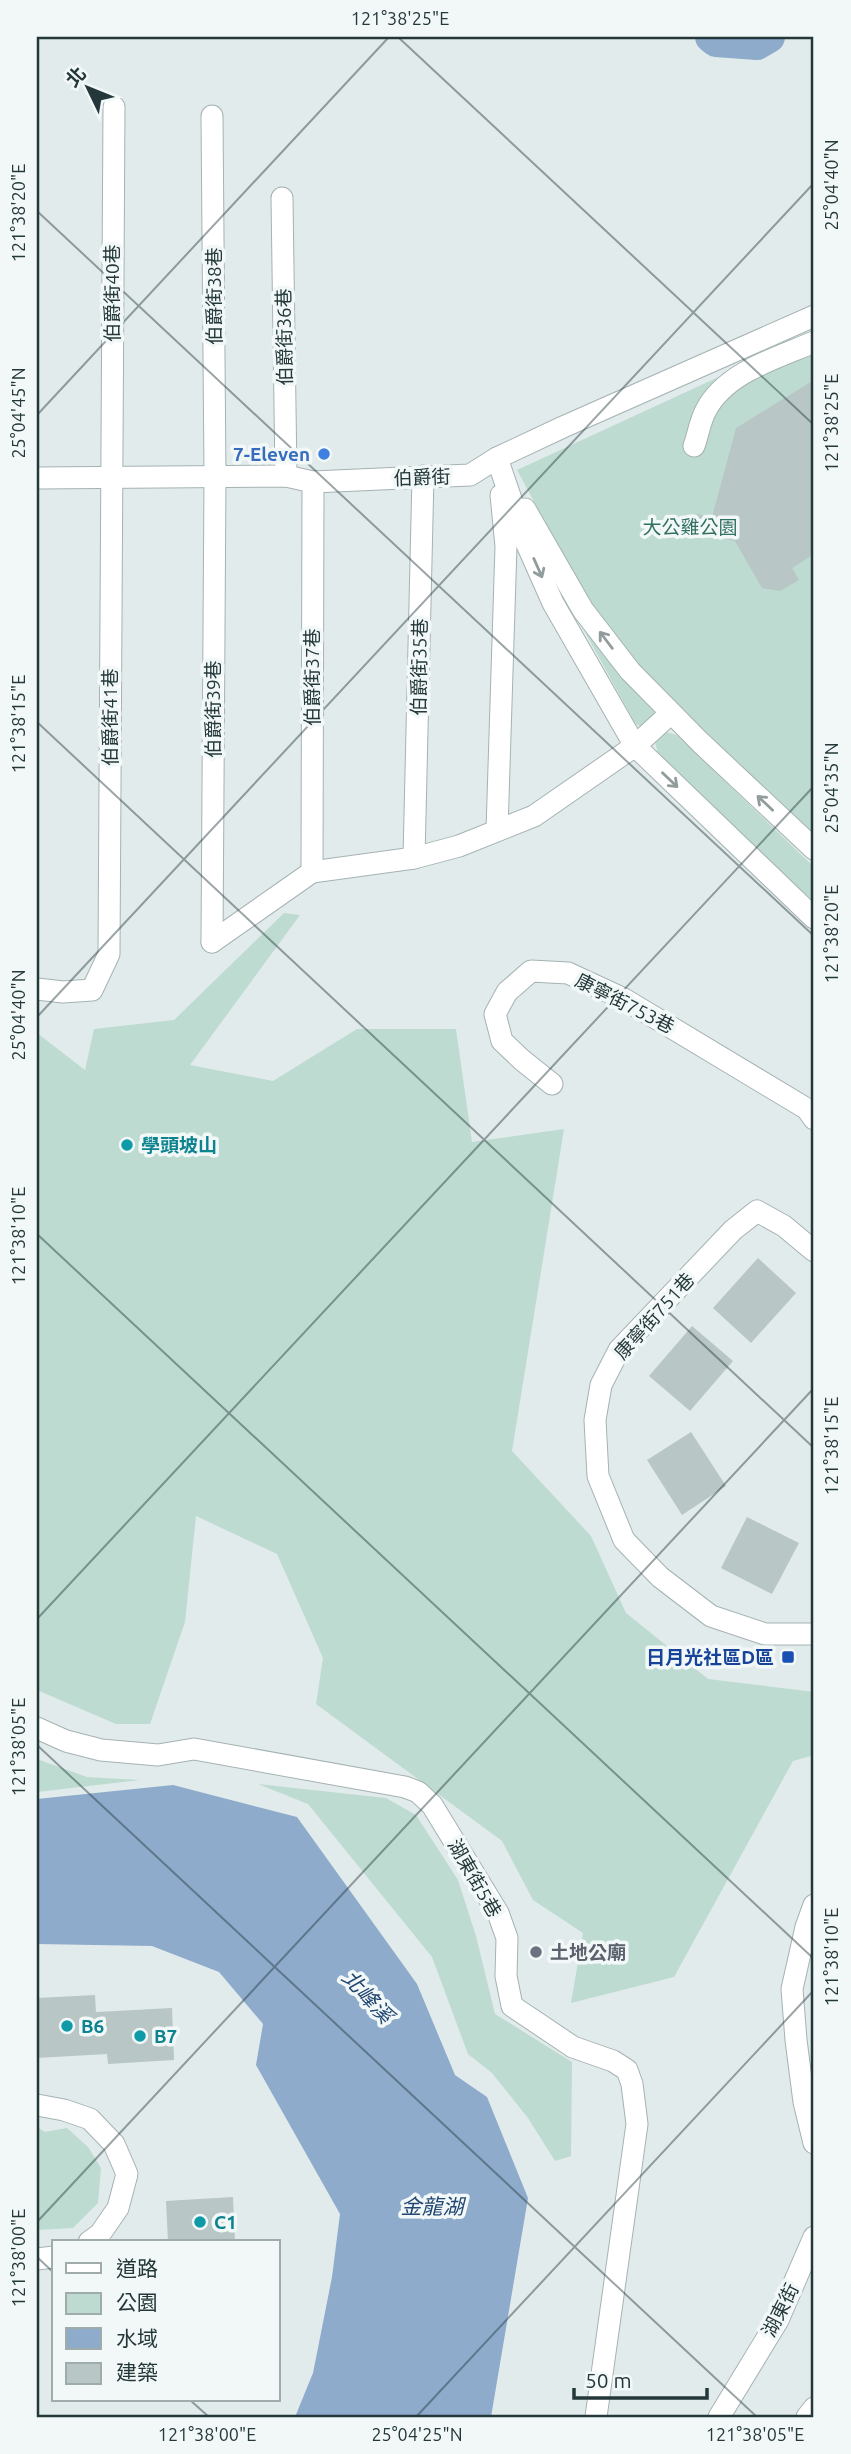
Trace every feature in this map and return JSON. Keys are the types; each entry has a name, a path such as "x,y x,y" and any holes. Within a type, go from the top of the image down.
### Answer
{"street":[{"name":"伯爵街40巷","path":"111,479 114,107"},
{"name":"伯爵街38巷","path":"212,116 215,476"},
{"name":"伯爵街36巷","path":"282,198 286,476"},
{"name":"伯爵街","path":"37,478 286,476 313,482 470,475 497,458 812,329"},
{"path":"694,446 706,410 723,386 758,367 812,329"},
{"path":"497,458 583,610 630,671 814,849"},
{"path":"497,458 525,540 554,603 635,746 814,918"},
{"path":"497,458 506,546 497,830"},
{"name":"伯爵街39巷","path":"215,476 212,943 312,872"},
{"name":"伯爵街35巷","path":"414,858 424,476"},
{"name":"伯爵街41巷","path":"37,989 63,992 92,990 109,954 111,479"},
{"name":"伯爵街37巷","path":"312,872 313,482"},
{"path":"312,872 414,858 459,846 534,816 635,746 671,713"},
{"name":"康寧街753巷","path":"552,1084 502,1041 495,1014 507,992 531,971 568,973 624,999 812,1112"},
{"name":"康寧街751巷","path":"814,1251 784,1226 757,1210 733,1230 619,1350 601,1385 596,1420 598,1475 613,1514 624,1539 660,1577 711,1616 765,1634 814,1634"},
{"name":"湖東街5巷","path":"37,1728 66,1741 101,1750 158,1755 194,1749 405,1787 418,1792 432,1805 498,1913 507,1938 506,1976 512,2006 573,2047 613,2061 627,2070 632,2084 637,2124 596,2417"},
{"path":"814,1905 806,1927 792,1989 796,2040 809,2097 814,2143"},
{"path":"37,2105 90,2119 114,2144 127,2174 118,2208 100,2234 92,2240"},
{"name":"湖東街","path":"719,2417 778,2320 814,2237"},
{"path":"807,2417 814,2408"}],"green space":[{"name":"大公雞公園","path":"814,333 814,837 640,669 586,598 517,470"},
{"path":"529,530 601,652 654,712 655,715 641,727 635,723"},
{"path":"665,732 677,735 814,867 814,902 658,754 655,741"},
{"path":"284,913 300,915 190,1065 273,1081 357,1029 456,1029 472,1142 564,1129 512,1451 591,1536 626,1613 708,1679 814,1692 814,1755 793,1761 674,1977 571,2003 583,1933 533,1900 502,1841 316,1704 323,1658 277,1554 196,1516 185,1622 150,1724 116,1724 37,1690 37,1033 85,1070 94,1029 174,1020"},
{"path":"37,1759 87,1777 140,1780 37,1792"},
{"path":"258,1784 386,1798 416,1815 458,1880 476,1936 495,2014 572,2062 571,2156 555,2161 528,2118 492,2073 468,2054 432,1957 308,1804"},
{"path":"37,2127 45,2132 67,2128 88,2147 101,2168 98,2203 73,2228 37,2230"}],"water":[{"name":"金龍湖","path":"173,1785 297,1817 417,1984 455,2075 487,2097 528,2198 491,2417 295,2417 313,2373 332,2277 340,2214 256,2065 263,2024 219,1972 152,1946 37,1944 37,1799"}],"building":[{"path":"814,380 814,554 792,568 799,580 780,591 762,588 735,541 692,530 696,514 712,517 736,428"},
{"path":"758,1258 796,1293 751,1343 713,1308"},
{"path":"692,1326 733,1361 690,1411 649,1376"},
{"path":"691,1432 726,1486 682,1515 647,1460"},
{"path":"747,1517 799,1543 772,1594 721,1568"},
{"path":"95,1995 96,2012 172,2008 174,2060 108,2064 107,2054 37,2058 37,1998"},
{"name":"C1","path":"233,2197 235,2240 168,2240 166,2201"}],"waterway":[{"path":"711,37 716,41 757,44 769,37"}],"place":[{"name":"7-Eleven","path":"324,454"},
{"name":"學頭坡山","path":"127,1145"},
{"name":"日月光社區D區","path":"788,1657"},
{"name":"土地公廟","path":"536,1952"},
{"name":"B6","path":"67,2026"},
{"name":"B7","path":"140,2036"},
{"name":"C1","path":"200,2222"}],"water label":[{"name":"北峰溪","path":"368,1996"}]}
